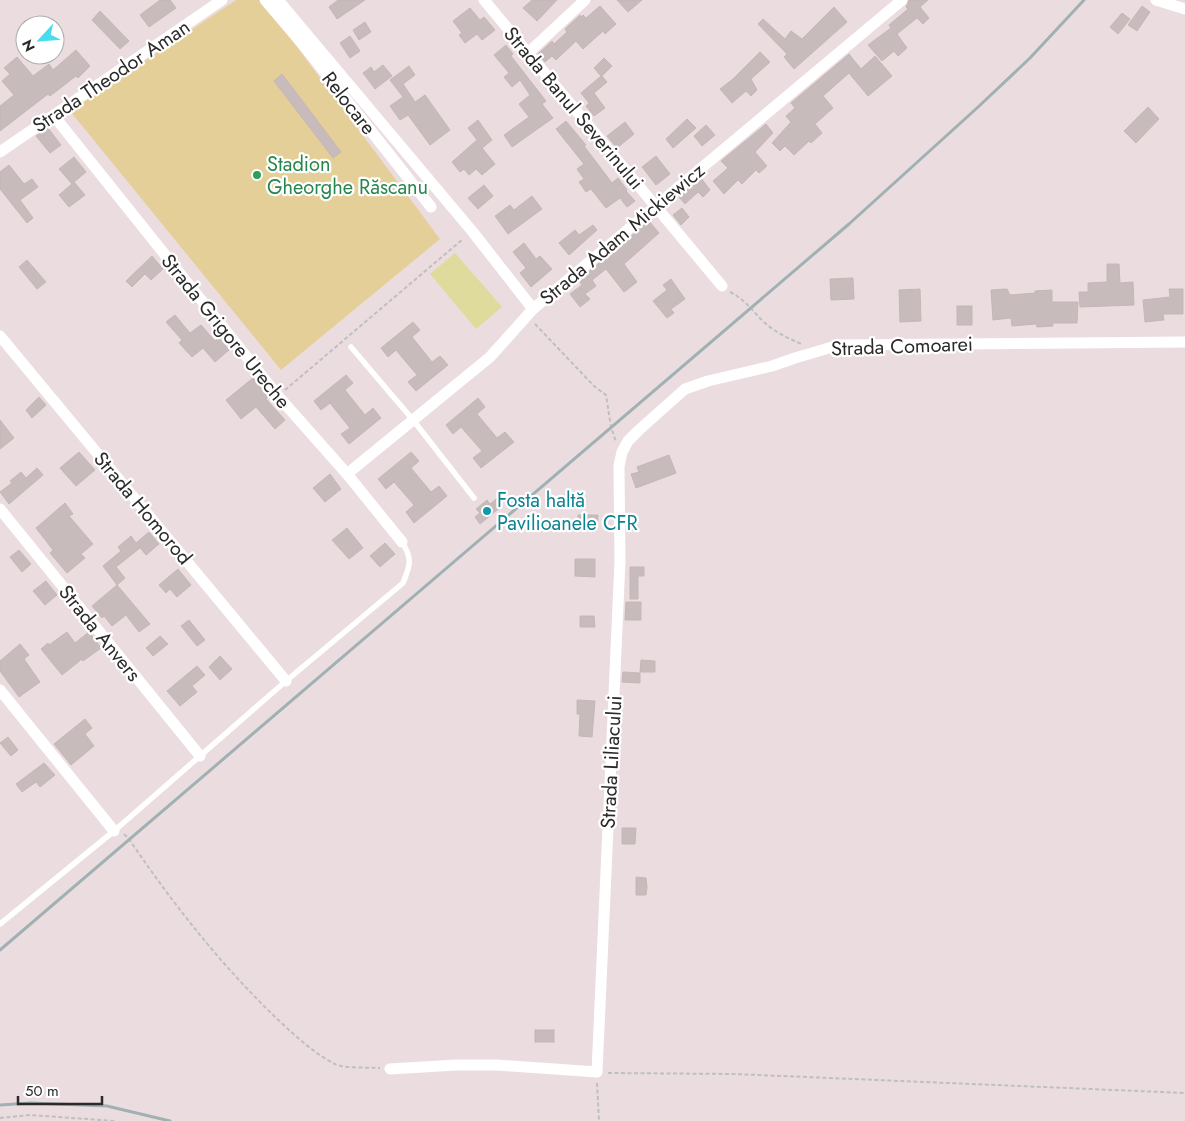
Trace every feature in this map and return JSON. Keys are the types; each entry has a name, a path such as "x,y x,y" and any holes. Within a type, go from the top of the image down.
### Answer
{"street":[{"name":"Strada Theodor Aman","path":"0,152 222,0"},
{"name":"Relocare","path":"265,0 432,207"},
{"path":"278,0 472,231 530,312"},
{"name":"Strada Banul Severinului","path":"484,0 722,286"},
{"path":"528,53 585,0"},
{"name":"Strada Adam Mickiewicz","path":"347,474 490,357 530,312 902,0"},
{"path":"1156,0 1185,9"},
{"name":"Strada Grigore Ureche","path":"54,116 278,396 347,474 402,542"},
{"name":"Strada Homorod","path":"0,336 286,681"},
{"name":"Strada Comoarei","path":"622,452 639,430 685,389 708,381 772,366 818,350 839,345 1185,342"},
{"name":"Strada Liliacului","path":"596,1072 620,561 619,466 622,452"},
{"name":"Strada Anvers","path":"0,509 200,756"},
{"path":"0,690 114,831"},
{"path":"390,1069 456,1065 496,1065 596,1072"}],"lane":[{"path":"351,347 413,420 474,498"},
{"path":"0,924 114,831 286,681 403,584 410,564 408,552 402,542"}],"path":[{"path":"278,396 472,231"},
{"path":"722,286 746,302 757,316 775,331 798,343 818,350"},
{"path":"530,312 594,386 606,396 614,438 622,452"},
{"path":"114,831 125,834 185,917 238,980 286,1027 316,1052 337,1065 390,1069"},
{"path":"599,1121 596,1072 735,1074 1185,1093"},
{"path":"0,1118 30,1115 115,1121"}],"shaded area":[{"name":"Stadion Gheorghe Răscanu","path":"236,0 262,0 440,239 281,370 70,111"},
{"path":"455,253 502,307 476,329 430,274"}],"building":[{"path":"160,0 170,0 176,8 149,27 140,15"},
{"path":"338,0 365,0 337,19 329,7"},
{"path":"532,0 557,0 537,21 523,8"},
{"path":"617,0 642,0 628,12"},
{"path":"909,0 928,0 920,7 929,18 923,24 917,18 897,34 907,48 898,56 894,51 882,61 868,45 891,28 889,25 908,9 906,7"},
{"path":"600,6 616,24 605,34 603,31 583,49 576,41 556,60 552,56 545,62 538,54 552,41 554,44 567,32 565,29 580,15 586,18"},
{"path":"1142,6 1150,12 1137,31 1128,25"},
{"path":"834,7 847,22 794,69 784,57 787,54 758,24 763,19 785,39 791,31 802,39"},
{"path":"470,8 480,20 484,17 495,30 482,40 477,34 465,43 459,35 462,33 453,21"},
{"path":"100,11 129,41 120,49 92,20"},
{"path":"1122,13 1130,19 1118,34 1110,27"},
{"path":"365,22 371,32 359,40 353,30"},
{"path":"350,36 360,51 350,58 340,43"},
{"path":"506,45 513,54 511,56 546,101 542,104 553,118 512,147 504,135 529,117 519,104 530,95 520,80 512,87 504,77 509,73 494,55"},
{"path":"76,50 90,66 78,78 76,76 50,96 48,94 0,131 0,106 14,95 2,81 10,74 4,68 15,59 15,65 24,65 33,76 48,65 53,70 59,65 65,65 65,60"},
{"path":"760,52 770,62 751,79 757,90 751,96 746,91 732,103 720,89"},
{"path":"849,54 861,69 875,56 892,76 868,96 849,73 823,96 833,108 815,124 822,133 811,143 809,141 794,155 785,146 780,151 772,143 791,122 786,116 795,108 791,103"},
{"path":"604,58 612,66 602,76 607,82 594,93 605,108 594,116 586,106 589,103 581,93 601,76 594,68"},
{"path":"383,65 392,76 375,89 363,73 371,67 374,72"},
{"path":"409,66 415,75 403,84 415,102 425,95 450,130 430,145 408,115 400,120 390,106 403,97 390,80"},
{"path":"282,74 341,152 333,158 274,81"},
{"path":"1148,107 1159,119 1136,143 1124,131"},
{"path":"687,119 696,128 673,148 666,139"},
{"path":"478,120 492,140 482,148 495,164 482,175 476,169 469,175 464,169 460,172 452,162 477,140 468,128"},
{"path":"566,121 586,145 584,146 612,183 618,178 635,201 627,207 620,198 606,208 591,189 586,192 579,182 584,179 577,169 584,164 556,129"},
{"path":"625,122 634,134 617,148 607,136"},
{"path":"766,124 773,133 755,152 767,166 759,173 756,170 742,184 738,180 724,194 713,181 728,168 721,161"},
{"path":"706,125 715,135 702,146 694,136"},
{"path":"48,128 61,145 50,153 36,136"},
{"path":"656,156 670,174 656,185 642,167"},
{"path":"74,157 86,172 74,182 85,195 69,207 59,195 72,184 59,169"},
{"path":"9,165 24,184 32,179 38,187 20,200 33,218 27,223 0,189 0,172"},
{"path":"701,178 710,190 703,197 698,192 685,204 679,197"},
{"path":"484,185 493,196 478,209 468,198"},
{"path":"532,196 542,209 508,234 495,216 510,205 514,210"},
{"path":"682,208 689,217 681,225 673,215"},
{"path":"649,221 659,233 624,264 637,282 624,292 606,269 592,280 596,286 585,294 590,299 580,307 570,294 582,285 579,280"},
{"path":"593,225 597,230 569,255 559,243 575,230 579,235"},
{"path":"524,243 536,259 540,256 552,269 531,287 520,273 526,268 513,252"},
{"path":"152,256 163,269 151,280 145,274 132,287 126,281"},
{"path":"27,260 46,282 37,289 19,267"},
{"path":"1107,264 1119,264 1120,283 1133,282 1134,305 1080,307 1079,292 1088,292 1088,283 1107,282"},
{"path":"853,278 854,299 831,300 830,279"},
{"path":"671,279 685,299 671,309 674,313 667,318 653,301 667,290 663,285"},
{"path":"920,289 921,321 900,322 899,290"},
{"path":"1007,289 1010,295 1052,290 1052,302 1078,302 1077,323 1053,323 1053,326 1037,327 1036,324 1012,326 1011,318 993,320 991,290"},
{"path":"1169,289 1183,289 1183,314 1163,314 1164,320 1145,322 1143,300 1170,297"},
{"path":"957,306 972,306 972,325 957,325"},
{"path":"175,315 190,333 201,325 215,341 219,338 229,350 215,362 203,348 192,357 179,343 182,340 166,322"},
{"path":"413,322 420,330 412,337 432,362 440,356 448,365 416,391 408,382 417,375 396,350 388,357 381,348"},
{"path":"346,375 353,383 345,390 365,415 373,408 381,418 349,444 341,434 350,428 330,403 321,410 314,401"},
{"path":"253,378 268,397 266,399 285,420 275,429 256,407 241,419 226,400"},
{"path":"39,397 46,405 32,418 26,410"},
{"path":"478,398 485,407 477,414 497,438 505,432 514,442 481,468 473,458 482,451 461,427 453,434 446,425"},
{"path":"0,420 14,438 0,449"},
{"path":"79,452 95,470 76,486 60,468"},
{"path":"411,452 419,461 411,468 431,492 439,486 447,496 414,523 406,512 414,505 394,482 386,489 378,479"},
{"path":"669,455 676,473 636,488 631,474 639,472 637,467"},
{"path":"37,468 43,475 9,504 0,492 12,483 10,481 21,472 26,478"},
{"path":"330,474 341,489 325,502 313,488"},
{"name":"Fosta haltă Pavilioanele CFR","path":"496,499 502,506 480,524 475,517 480,513 476,509 487,500 490,504"},
{"path":"65,503 73,514 69,516 93,544 81,554 85,558 67,573 50,553 53,550 36,528"},
{"path":"578,515 598,515 597,529 578,529"},
{"path":"347,528 363,548 349,559 332,540"},
{"path":"149,532 159,544 146,555 138,545 140,548 116,567 125,578 117,585 103,566 121,551 118,547 131,536 136,543"},
{"path":"385,543 395,554 380,567 370,556"},
{"path":"19,550 31,564 22,572 10,557"},
{"path":"575,559 595,559 595,577 575,576"},
{"path":"630,567 644,567 644,576 638,576 638,599 630,599"},
{"path":"178,569 191,585 177,597 170,589 166,593 159,585"},
{"path":"46,581 57,595 45,605 33,591"},
{"path":"117,585 150,624 139,632 126,615 112,626 92,606"},
{"path":"626,602 641,602 641,620 625,620"},
{"path":"580,616 594,616 595,627 580,627"},
{"path":"189,620 205,640 197,646 181,626"},
{"path":"67,632 75,643 89,632 101,648 83,661 82,659 62,675 41,649"},
{"path":"160,636 168,644 153,656 146,648"},
{"path":"20,644 29,655 24,659 40,682 19,697 0,671 0,661"},
{"path":"220,656 232,669 220,680 209,667"},
{"path":"641,660 655,661 655,672 640,672"},
{"path":"197,666 205,675 192,686 197,692 180,706 167,691"},
{"path":"623,672 640,673 640,683 622,682"},
{"path":"577,700 595,701 592,737 579,736 580,714 577,714"},
{"path":"85,719 92,728 85,734 94,746 71,765 54,744"},
{"path":"8,737 18,750 11,756 0,743"},
{"path":"44,763 55,775 40,787 36,782 22,792 16,784"},
{"path":"622,828 636,828 635,844 622,844"},
{"path":"636,877 646,878 646,895 636,895"},
{"path":"535,1030 554,1030 554,1042 535,1042"}],"railway":[{"path":"0,950 849,224 1030,58 1084,0"},
{"path":"0,1105 31,1103 107,1106 170,1121"}],"place":[{"name":"Stadion Gheorghe Răscanu","path":"257,175"},
{"name":"Fosta haltă Pavilioanele CFR","path":"487,511"}]}
